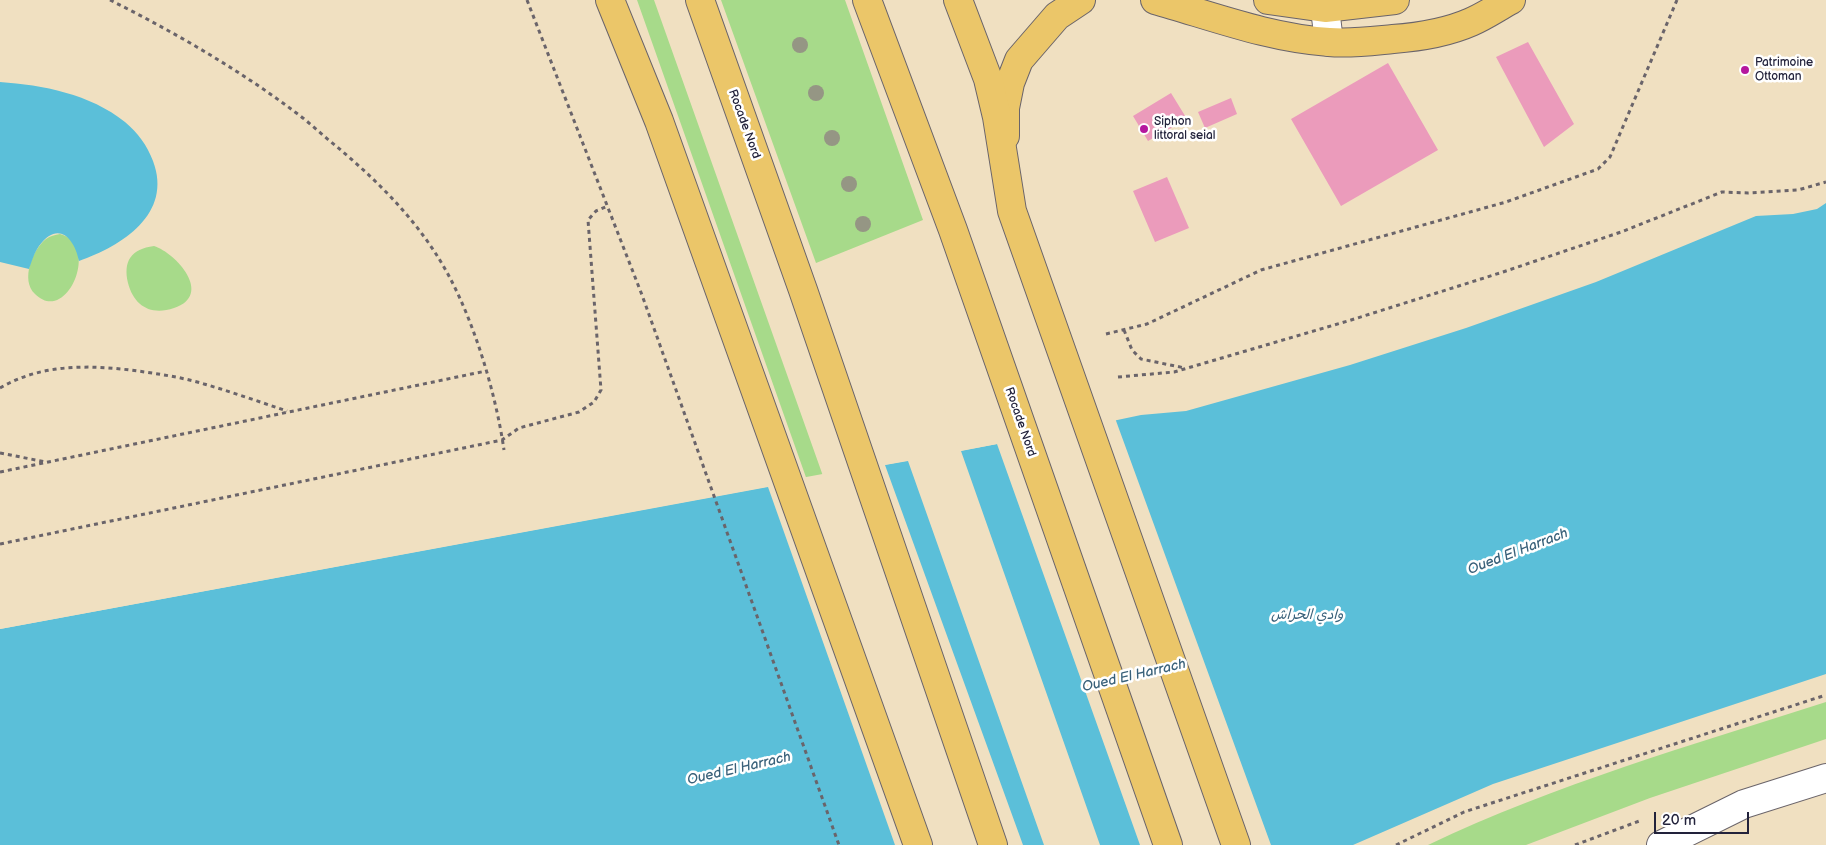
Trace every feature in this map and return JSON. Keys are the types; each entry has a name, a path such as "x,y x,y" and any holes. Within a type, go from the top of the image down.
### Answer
{"main road":[{"path":"610,0 659,121 918,845"},
{"name":"Rocade Nord","path":"700,0 803,290 993,845"},
{"name":"Rocade Nord","path":"867,0 954,230 1168,845"},
{"path":"958,0 988,79 1004,158 1012,211 1236,845"},
{"path":"1004,158 1005,108 1010,83 1020,60 1057,16 1081,0"},
{"path":"1155,0 1253,29 1287,37 1329,42 1366,42 1442,32 1471,22 1511,0"},
{"path":"1268,0 1324,4 1395,0"}],"street":[{"path":"1324,4 1329,42"},
{"path":"1661,845 1744,804 1826,778"}],"path":[{"path":"110,0 214,58 295,112 356,163 394,200 436,254 452,282 471,326 486,371 504,450"},
{"path":"528,0 642,295 839,845"},
{"path":"1106,334 1147,324 1261,270 1506,202 1598,169 1610,157 1677,0"},
{"path":"1118,376 1174,372 1339,324 1621,232 1722,192 1748,193 1798,190 1826,182"},
{"path":"0,544 502,440 519,428 579,412 594,402 601,390 588,220 596,211 608,206"},
{"path":"1124,330 1132,350 1141,359 1185,368"},
{"path":"0,388 16,379 54,369 105,367 204,383 290,412"},
{"path":"0,472 486,371"},
{"path":"0,451 5,454 47,462"},
{"path":"1396,845 1464,812 1826,694"}],"green space":[{"path":"637,0 654,0 954,845 842,579"},
{"path":"721,0 845,0 923,220 816,263"},
{"path":"60,234 72,241 78,252 79,266 75,280 68,292 58,300 47,301 35,294 31,288 28,273 33,257 41,244 49,237"},
{"path":"154,246 163,250 181,265 191,285 191,294 186,302 174,308 158,311 145,307 134,298 128,283 127,268 130,257 140,250"},
{"path":"1826,702 1826,739 1650,798 1526,845 1428,845 1476,823 1575,784"}],"water":[{"path":"0,82 49,89 81,98 111,112 134,130 142,140 153,161 157,180 156,197 150,212 127,237 112,247 79,261 77,252 69,239 58,233 52,234 39,246 29,269 0,262"},
{"name":"وادي الحراش","path":"1826,203 1826,674 1493,784 1353,845 0,845 0,629 1051,434 1141,415 1186,411 1350,365 1466,328 1596,282 1756,216 1793,214 1817,209"}],"pier":[{"path":"937,392 959,449 1115,418 1271,845 1140,845 997,444 961,451 1100,845 1044,845 908,461 885,465 1023,845 895,845 768,487 0,629 0,627 8,625 925,455 907,405"}],"building":[{"path":"1528,42 1574,124 1544,147 1496,57"},
{"path":"1388,63 1438,150 1341,206 1291,119"},
{"path":"1171,93 1187,119 1148,141 1133,116"},
{"path":"1231,98 1237,114 1205,128 1198,112"},
{"path":"1167,177 1189,228 1155,242 1133,191"}],"place":[{"name":"Patrimoine Ottoman","path":"1745,70"},
{"name":"Siphon littoral seial","path":"1144,129"}],"water label":[{"name":"Oued El Harrach","path":"1518,552"},
{"name":"Oued El Harrach","path":"1134,676"},
{"name":"Oued El Harrach","path":"739,769"}]}
